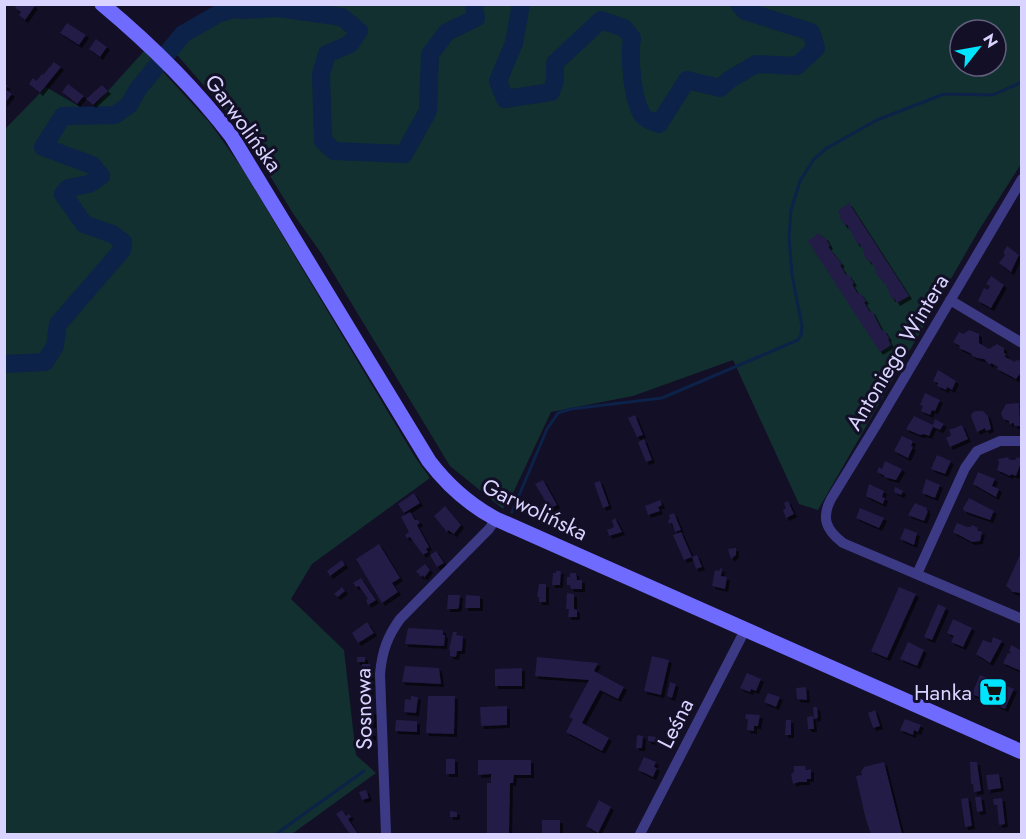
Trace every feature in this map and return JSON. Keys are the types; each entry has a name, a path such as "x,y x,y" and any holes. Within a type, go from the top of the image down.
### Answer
{"main road":[{"name":"Garwolińska","path":"107,6 180,75 212,110 237,145 429,461 456,493 475,508 496,519 1022,753"}],"street":[{"name":"Antoniego Wintera","path":"917,574 843,543 826,525 826,509 1022,179"},
{"path":"950,300 1022,343"},
{"path":"1022,441 1000,441 977,451 965,468 917,574 1022,619"},
{"name":"Sosnowa","path":"387,834 380,674 382,653 389,634 400,619 489,529 496,519"},
{"name":"Leśna","path":"640,834 745,630"}],"green space":[{"path":"298,5 1021,5 1021,164 979,230 818,510 799,504 733,360 633,396 551,412 514,491 503,509 450,466 321,253 294,215 240,127 178,56 173,54 194,33 207,24 231,16 269,13 293,15"},
{"path":"144,51 210,123 242,168 415,457 430,478 312,564 291,599 344,650 356,755 376,773 292,834 5,834 4,130 46,87 89,112"}],"building":[{"path":"18,4 35,6 25,20 19,15 21,12 15,8"},
{"path":"67,23 86,35 79,45 60,33"},
{"path":"96,39 107,47 100,57 89,49"},
{"path":"54,62 61,67 40,93 29,84 33,78 36,81 43,75"},
{"path":"4,84 8,86 5,89 12,94 4,104"},
{"path":"68,84 84,96 77,104 62,92"},
{"path":"102,85 108,91 93,105 86,99"},
{"path":"849,203 909,296 897,303 875,272 877,271 874,266 863,254 865,253 859,243 857,244 847,224 845,226 839,217 841,216 838,211"},
{"path":"819,233 823,238 825,237 830,246 828,247 842,264 840,265 854,283 852,284 858,294 860,293 866,301 864,302 870,312 872,311 882,331 884,330 889,338 891,345 880,352 808,241"},
{"path":"1007,246 1019,255 1011,272 999,263 1005,255 1003,253"},
{"path":"991,276 1004,285 991,308 978,301 984,288 988,290 990,286 986,284"},
{"path":"969,330 979,334 979,343 989,349 997,344 1004,348 1005,357 1015,362 1016,359 1018,361 1022,358 1022,371 1016,379 997,369 998,367 991,363 990,365 984,359 977,358 959,348 960,346 953,342 959,332 963,334"},
{"path":"938,370 956,381 952,390 937,386 938,383 933,381"},
{"path":"925,393 940,400 935,411 932,410 930,415 921,411 923,406 920,405"},
{"path":"1019,403 1020,426 1014,426 1014,423 1009,424 1009,421 1003,419 1001,413 1006,404"},
{"path":"976,411 983,411 988,416 991,429 986,431 985,428 977,432 971,416"},
{"path":"635,415 643,435 637,437 628,418"},
{"path":"914,416 933,425 935,419 944,424 940,430 933,427 929,436 920,435 906,429"},
{"path":"962,425 968,439 950,447 946,438 951,435 949,430"},
{"path":"902,436 913,441 908,458 894,451"},
{"path":"644,439 652,460 646,462 638,442"},
{"path":"937,455 951,461 945,474 931,469"},
{"path":"1009,457 1008,459 1012,460 1017,457 1022,459 1016,476 1011,474 1010,476 997,470 998,459"},
{"path":"885,461 902,470 896,480 884,477 877,472 879,467 882,469"},
{"path":"978,472 995,479 992,486 999,489 996,497 973,484"},
{"path":"926,479 940,485 935,498 922,493"},
{"path":"543,480 557,505 550,509 535,484"},
{"path":"600,481 609,506 603,508 594,483"},
{"path":"869,484 884,491 883,504 866,496"},
{"path":"895,487 903,491 901,495 894,492"},
{"path":"414,493 420,503 404,513 398,504"},
{"path":"969,498 994,511 990,520 964,511 963,508"},
{"path":"660,500 662,505 658,507 660,511 648,515 645,506"},
{"path":"788,501 794,514 786,518 783,510 786,508 784,503"},
{"path":"915,503 927,508 924,521 908,515"},
{"path":"445,506 461,525 454,534 448,530 447,532 434,516"},
{"path":"860,508 884,518 879,528 856,518"},
{"path":"410,512 420,523 417,525 429,547 426,549 428,552 423,555 410,537 407,538 405,535 409,532 401,517"},
{"path":"674,513 681,530 675,532 672,523 669,524 668,520 669,515"},
{"path":"615,518 622,532 609,536 607,530 614,527 612,520"},
{"path":"957,523 978,528 977,530 982,532 980,541 972,542 953,532"},
{"path":"905,528 917,533 914,545 900,539"},
{"path":"681,532 692,557 684,560 673,535"},
{"path":"379,544 400,578 392,583 398,592 382,603 356,559"},
{"path":"736,548 736,555 731,559 728,549"},
{"path":"1022,550 1022,593 1012,592 1006,586"},
{"path":"436,551 444,563 437,567 430,555"},
{"path":"697,555 702,567 696,569 692,557"},
{"path":"342,560 345,565 330,576 327,571"},
{"path":"425,564 430,570 424,578 416,571"},
{"path":"720,568 722,569 721,576 727,577 725,589 712,586 715,570 719,571"},
{"path":"561,571 560,585 552,585 553,573"},
{"path":"570,573 576,573 577,580 582,580 582,589 571,589 570,585 567,585 567,577 570,577"},
{"path":"361,578 376,600 368,605 366,600 368,599 359,586 356,587 353,583"},
{"path":"539,584 546,584 546,602 539,602 539,597 537,597"},
{"path":"342,587 345,591 338,597 334,594"},
{"path":"899,587 916,594 887,658 871,651"},
{"path":"567,593 574,594 574,609 577,610 577,617 568,617"},
{"path":"448,595 460,595 457,609 447,609"},
{"path":"466,595 480,596 480,608 465,608"},
{"path":"938,604 946,608 932,640 924,637"},
{"path":"953,619 972,628 963,647 951,642 954,636 947,633"},
{"path":"367,622 374,633 358,643 352,633"},
{"path":"408,628 443,630 444,646 405,644"},
{"path":"453,632 463,636 462,651 457,651 456,657 450,656 449,650"},
{"path":"993,637 1002,641 990,663 976,654 983,640 991,643"},
{"path":"908,642 924,650 917,666 900,659"},
{"path":"1011,645 1022,651 1021,671 1003,663 1008,653 1011,652 1009,651"},
{"path":"652,656 669,660 661,695 644,691"},
{"path":"357,657 365,657 365,662 357,662"},
{"path":"537,657 598,663 594,671 624,687 618,699 600,690 582,723 609,738 602,751 566,732 573,719 569,717 589,680 535,676"},
{"path":"362,664 370,664 371,668 368,668 368,673 361,673"},
{"path":"405,666 439,668 441,684 402,682"},
{"path":"522,668 522,686 495,686 495,669"},
{"path":"747,673 761,679 756,691 751,689 750,692 740,688"},
{"path":"363,674 371,674 370,700 362,701 361,689 364,689"},
{"name":"Hanka","path":"980,675 1014,689 1005,709 972,694"},
{"path":"670,682 676,684 672,698 667,696"},
{"path":"806,687 807,700 797,699 796,688"},
{"path":"768,693 780,697 776,707 764,702"},
{"path":"411,696 418,697 416,713 404,712 405,699 411,700"},
{"path":"428,696 455,696 454,734 426,733"},
{"path":"507,706 507,725 481,726 480,707"},
{"path":"813,707 817,707 818,718 814,719"},
{"path":"875,710 880,726 873,728 868,713"},
{"path":"367,711 374,711 373,725 365,725"},
{"path":"746,714 760,715 758,726 754,726 754,731 747,730"},
{"path":"813,716 814,729 808,729 807,717"},
{"path":"905,719 921,725 918,732 914,730 913,735 900,730"},
{"path":"396,720 417,721 417,732 395,731"},
{"path":"786,720 791,720 791,735 785,735"},
{"path":"365,732 373,733 373,737 365,737"},
{"path":"637,735 643,736 642,748 636,748"},
{"path":"648,736 656,737 655,742 648,741"},
{"path":"644,757 656,762 654,767 657,768 653,777 638,770"},
{"path":"446,759 455,759 455,774 446,774"},
{"path":"478,760 531,760 531,775 514,775 513,783 510,783 509,834 487,834 487,783 491,783 491,774 478,775"},
{"path":"884,762 902,834 871,834 866,820 856,776 862,775 864,767"},
{"path":"970,762 977,762 981,791 974,792 973,784 971,784"},
{"path":"794,766 805,766 806,770 811,769 811,779 807,779 807,782 793,784 791,774 794,772"},
{"path":"999,774 1001,788 988,790 986,775"},
{"path":"366,790 369,798 362,800 359,792"},
{"path":"975,797 981,797 983,811 977,812"},
{"path":"968,798 972,826 965,827 961,799"},
{"path":"1002,798 1005,824 999,825 997,805 994,805 993,799"},
{"path":"599,800 611,807 598,833 586,826"},
{"path":"342,810 346,816 349,814 351,817 348,819 358,834 350,834 336,814"},
{"path":"450,811 457,812 457,817 450,817"},
{"path":"542,820 560,820 560,834 542,834"}],"waterway":[{"path":"4,364 45,362 55,346 58,324 122,250 123,242 112,234 84,224 63,194 68,188 89,184 101,176 92,165 43,147 63,116 115,115 129,105 138,89 183,34 218,14 234,9 278,8 342,17 359,31 350,44 327,54 321,74 323,141 334,151 404,154 428,111 430,54 447,32 476,18 474,4"},
{"path":"521,4 514,43 498,81 505,99 551,92 555,81 555,63 601,20 624,28 632,38 631,67 636,100 643,116 659,124 687,80 720,88 756,64 797,66 816,48 811,32 745,11 739,4"},
{"path":"512,512 547,429 558,413 571,409 662,398 798,340 802,326 792,275 789,237 791,210 800,181 814,159 827,148 877,120 944,94 993,95 1022,82"},
{"path":"276,834 364,771"}],"place":[{"name":"Hanka","path":"993,692"}]}
